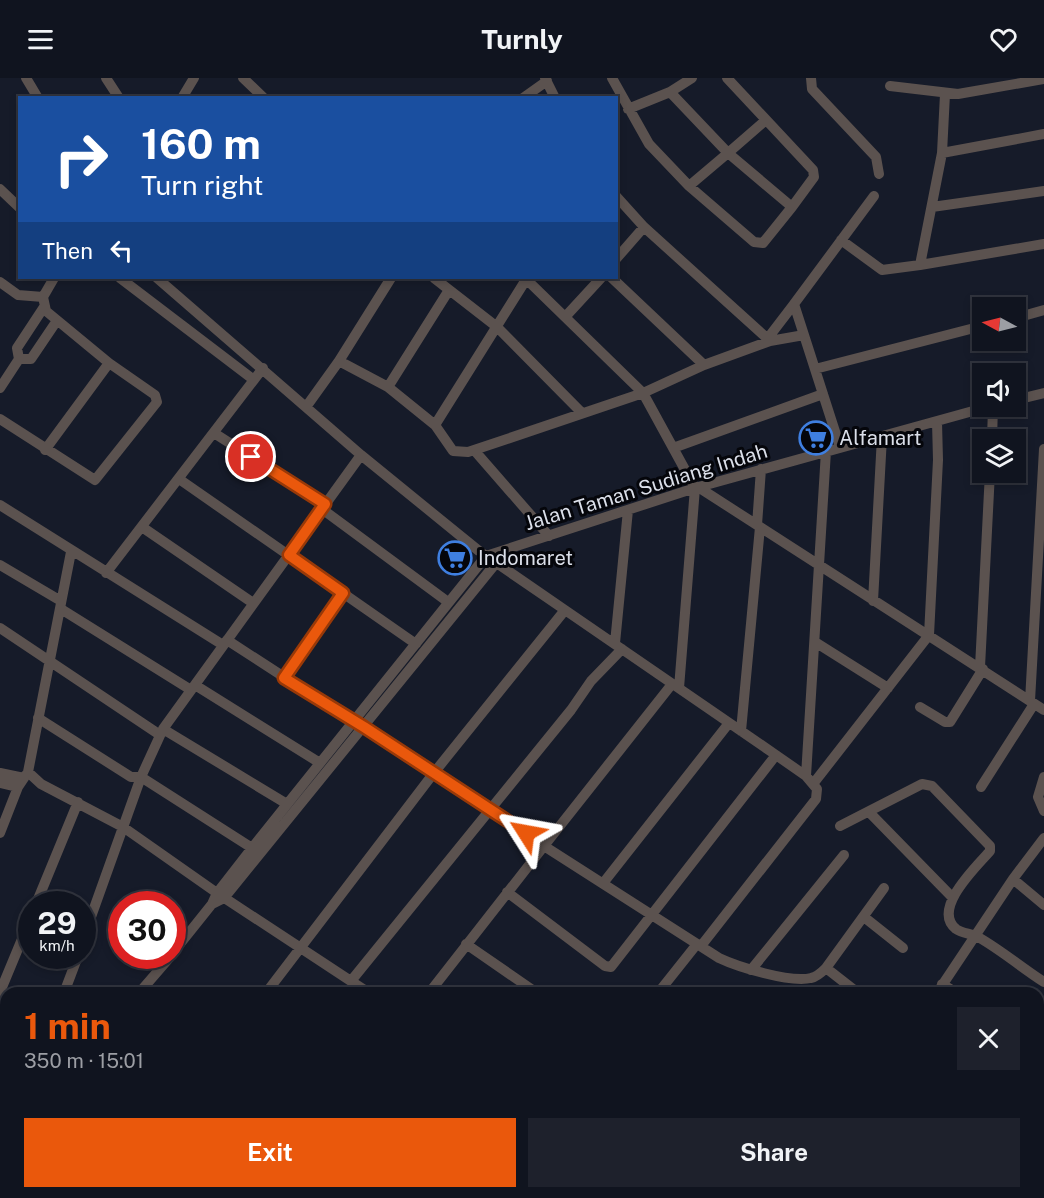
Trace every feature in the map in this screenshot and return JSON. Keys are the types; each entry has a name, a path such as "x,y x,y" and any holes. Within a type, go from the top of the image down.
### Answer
{"street":[{"path":"26,78 37,96"},
{"path":"106,78 118,96"},
{"path":"183,96 194,78"},
{"path":"243,78 262,96"},
{"path":"612,78 645,140 689,186 758,244 776,229 815,173 728,78"},
{"path":"628,109 670,92 692,78"},
{"path":"802,78 811,83 876,157 879,174"},
{"path":"525,96 546,79 554,96"},
{"path":"890,86 958,94 1044,79"},
{"path":"670,92 728,153 792,207"},
{"path":"920,265 942,153 945,94"},
{"path":"689,186 766,120"},
{"path":"942,153 1044,134"},
{"path":"0,189 18,206"},
{"path":"932,207 1044,191"},
{"path":"769,339 874,196"},
{"path":"618,198 644,227 769,339"},
{"path":"618,257 644,227"},
{"path":"841,240 882,270 1044,244"},
{"path":"0,388 19,359 17,348 54,279"},
{"path":"121,279 254,380"},
{"path":"158,279 361,455 486,556 252,848 220,895"},
{"path":"306,407 339,361 390,279"},
{"path":"435,279 497,327 581,412"},
{"path":"435,425 525,279"},
{"path":"527,279 643,393 697,487 873,601 982,668 1044,710"},
{"path":"566,316 600,279"},
{"path":"613,279 705,365"},
{"path":"0,282 18,295 43,302 56,322 158,399 144,420 95,480 45,450 0,418"},
{"path":"388,387 449,291"},
{"path":"794,304 840,447"},
{"path":"1026,315 1044,310"},
{"path":"19,359 31,359 56,322"},
{"path":"815,369 972,329"},
{"path":"339,361 388,387 435,425 453,451 462,453 643,393 769,339 804,335"},
{"path":"45,450 109,363"},
{"path":"106,573 263,368"},
{"path":"1026,398 1044,393"},
{"path":"673,448 823,394"},
{"name":"Jalan Taman Sudiang Indah","path":"486,556 498,558 549,536 697,487 972,412"},
{"path":"810,780 888,688 929,635 937,422"},
{"path":"214,433 324,506 448,602"},
{"path":"873,601 882,437"},
{"path":"981,787 1032,702 1044,449"},
{"path":"474,450 549,536"},
{"path":"810,780 826,451"},
{"path":"96,903 141,777 161,732 361,455"},
{"path":"741,731 759,526 760,469"},
{"path":"179,479 416,644"},
{"path":"920,707 945,722 950,722 982,668 990,483"},
{"path":"434,987 507,892 675,686 697,487"},
{"path":"0,504 71,552 354,720 544,846 731,964 751,970 806,979 816,976 826,968 884,888"},
{"path":"351,981 571,710 618,646 628,510"},
{"path":"142,527 253,603"},
{"path":"0,834 23,779 38,718 71,552"},
{"path":"186,937 364,727 498,558 565,610 776,755 810,780 817,789 816,799 663,987"},
{"path":"0,565 193,687 320,763"},
{"path":"284,678 343,593"},
{"path":"270,987 433,774 565,610"},
{"path":"0,628 161,732 287,804"},
{"path":"815,642 888,688"},
{"path":"38,718 131,777 141,777 252,848"},
{"path":"604,882 729,723"},
{"path":"507,892 608,967 614,965 776,755"},
{"path":"0,773 41,784 123,827 220,895 360,987"},
{"path":"1044,777 1038,797 1044,811"},
{"path":"0,783 23,779"},
{"path":"840,826 927,784 991,848 952,897 949,909 952,924 957,929 976,936 1044,982"},
{"path":"41,891 78,802"},
{"path":"869,812 952,897"},
{"path":"940,987 1012,879 1044,838"},
{"path":"751,970 844,855"},
{"path":"1012,879 1044,905"},
{"path":"864,917 903,948"},
{"path":"466,944 528,987"},
{"path":"2,987 18,949"},
{"path":"826,968 850,987"},
{"path":"66,987 73,969"},
{"path":"144,987 160,969"}],"place":[{"name":"Alfamart","path":"816,438"},
{"name":"Indomaret","path":"455,558"}],"route":[{"path":"251,457 325,504 289,555 343,593 284,678 364,727 526,833"}]}
